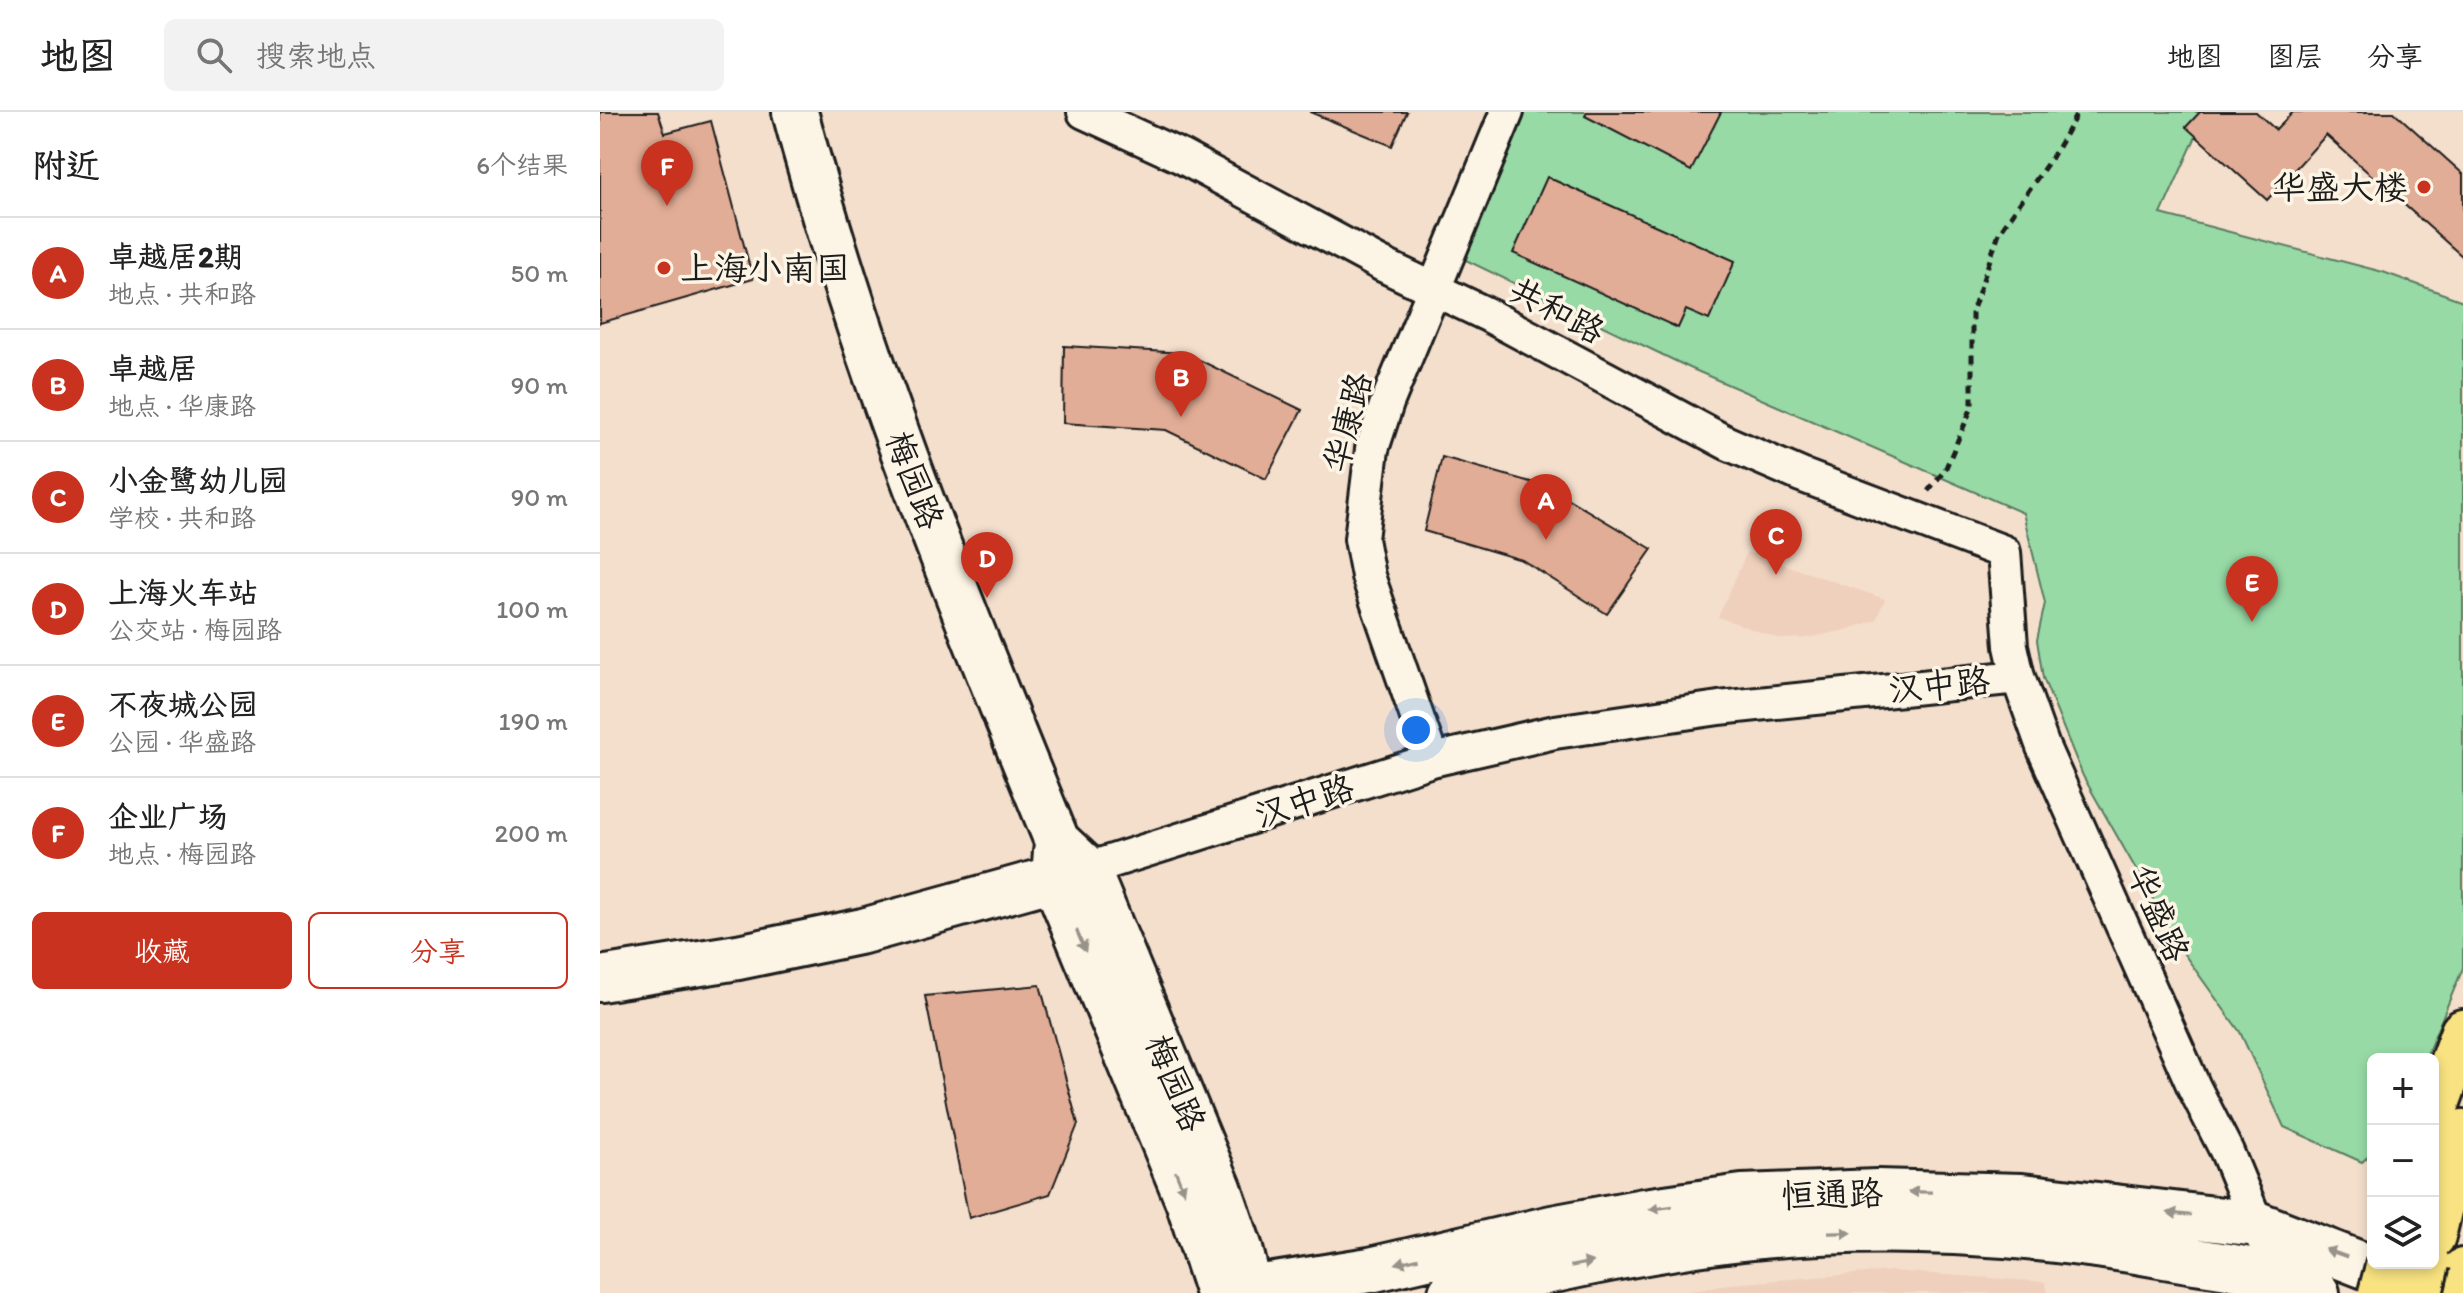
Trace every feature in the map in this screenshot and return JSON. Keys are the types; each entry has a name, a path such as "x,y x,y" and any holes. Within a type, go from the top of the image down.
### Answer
{"main road":[{"name":"梅园路","path":"795,112 818,202 876,378 960,605 1066,862 1186,1197 1236,1292"},
{"name":"汉中路","path":"601,977 803,944 863,931 1066,862"},
{"path":"2439,1098 2463,1032"},
{"path":"2439,1211 2448,1173 2463,1132"},
{"name":"恒通路","path":"1236,1292 1370,1270 1598,1219 1757,1196 1877,1192 1991,1194 2070,1200 2257,1224 2434,1293"},
{"name":"恒通路","path":"1451,1293 1576,1265 1683,1246 1746,1238 1862,1233 1974,1234 2065,1240 2112,1246 2295,1288"},
{"path":"2381,1293 2387,1269"},
{"path":"2420,1293 2426,1269"},
{"path":"2458,1293 2463,1271"}],"street":[{"name":"共和路","path":"1084,112 1182,157 1727,443 1801,475 2004,552"},
{"name":"华康路","path":"1432,760 1368,576 1361,539 1372,449 1433,289 1507,112"},
{"name":"华盛路","path":"2004,552 2007,615 2018,677 2043,747 2257,1224 2295,1288"},
{"name":"汉中路","path":"1066,862 1432,760 1555,732 1655,716 2018,677"}],"path":[{"path":"1908,516 1945,470 1972,407 1972,312 1999,233 2054,154 2078,112"}],"shaded area":[{"path":"1747,552 1885,599 1876,620 1807,638 1780,639 1718,617"},
{"path":"1892,1271 2045,1282 2048,1293 1679,1293 1728,1284"}],"green space":[{"path":"1502,112 2207,112 2161,214 2383,272 2463,301 2463,968 2428,1053 2367,1053 2367,1157 2362,1162 2284,1127 2240,1032 2184,954 2083,776 2043,678 2037,640 2045,603 2023,513 1690,368 1441,248"}],"building":[{"path":"600,112 658,112 665,133 711,121 753,279 600,323"},
{"path":"1310,112 1407,112 1392,146"},
{"path":"1587,112 1721,112 1691,171 1585,116"},
{"name":"华盛大楼","path":"2200,112 2256,112 2276,130 2293,112 2394,112 2463,174 2463,257 2326,135 2267,200 2186,127"},
{"path":"1547,177 1735,261 1709,320 1686,310 1678,328 1513,253"},
{"path":"1064,346 1185,353 1302,410 1266,479 1166,430 1063,423"},
{"path":"1442,457 1548,487 1652,549 1607,614 1522,560 1424,531"},
{"path":"1040,985 1078,1124 1050,1194 969,1218 925,996"}],"place":[{"name":"华盛大楼","path":"2424,187"},
{"name":"企业广场","path":"667,206"},
{"name":"上海小南国","path":"664,268"},
{"name":"卓越居","path":"1181,417"},
{"name":"卓越居2期","path":"1546,540"},
{"name":"小金鹭幼儿园","path":"1776,575"},
{"name":"上海火车站","path":"987,598"},
{"name":"不夜城公园","path":"2252,622"}]}
